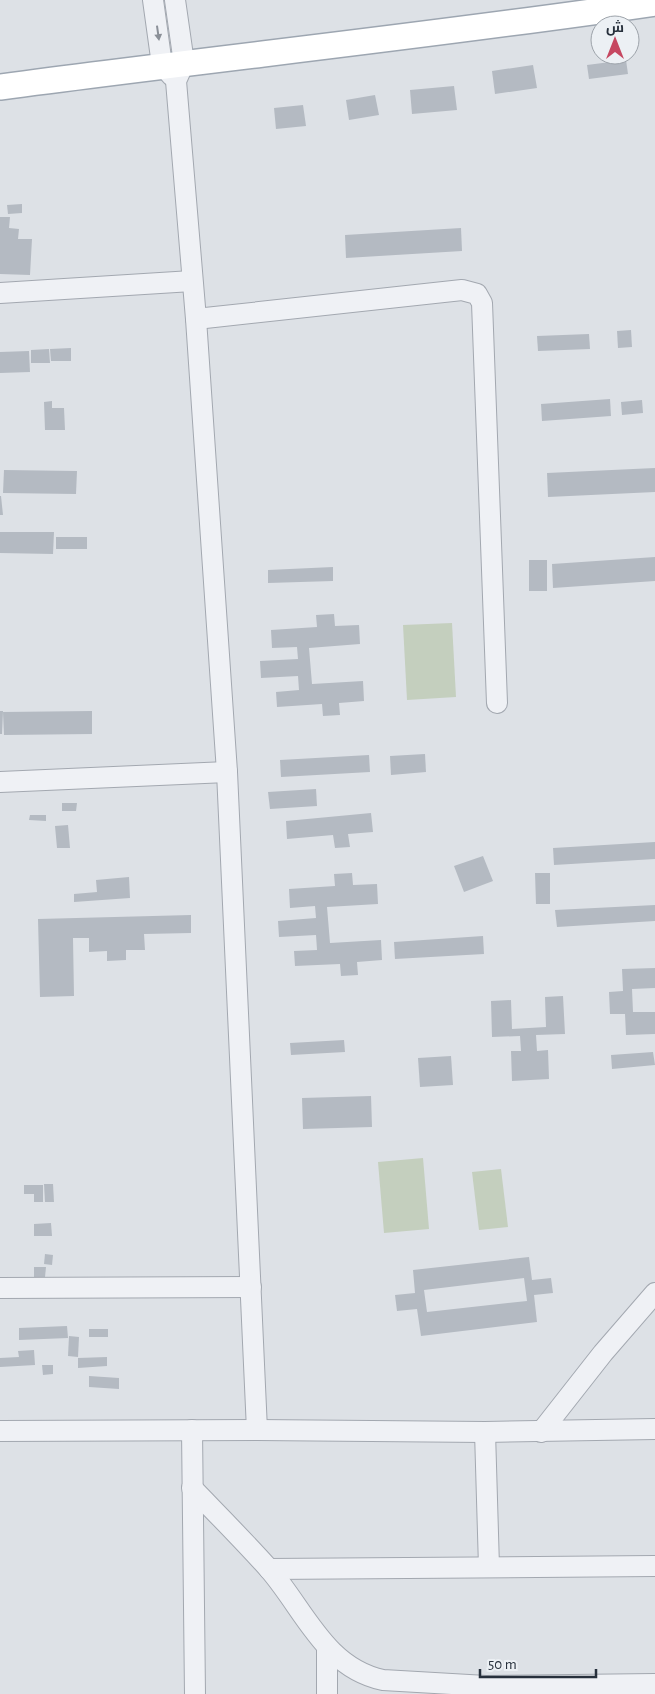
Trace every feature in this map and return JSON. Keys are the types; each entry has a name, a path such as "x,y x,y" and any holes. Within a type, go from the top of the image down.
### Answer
{"main road":[{"path":"0,87 174,70 556,8 655,3"}],"street":[{"path":"153,0 174,70"},
{"path":"175,0 174,70 196,319 227,772 257,1430"},
{"path":"0,293 192,281"},
{"path":"196,319 462,290 477,294 482,303 497,703"},
{"path":"0,782 227,772"},
{"path":"0,1288 251,1287"},
{"path":"541,1432 603,1353 655,1293"},
{"path":"0,1431 541,1432 655,1428"},
{"path":"192,1430 195,1694"},
{"path":"485,1432 489,1567"},
{"path":"192,1488 269,1569 327,1648 354,1670 369,1677 486,1690 655,1684"},
{"path":"269,1569 655,1566"},
{"path":"327,1648 327,1694"}],"green space":[{"path":"452,623 456,697 407,700 403,625"},
{"path":"423,1158 429,1229 384,1233 378,1162"},
{"path":"501,1169 508,1227 479,1230 472,1172"}],"building":[{"path":"533,65 537,88 495,94 492,71"},
{"path":"587,65 627,65 628,74 589,79"},
{"path":"454,86 457,110 412,114 410,90"},
{"path":"375,95 379,115 349,120 346,100"},
{"path":"303,105 306,126 276,129 274,108"},
{"path":"22,204 22,213 8,214 7,205"},
{"path":"0,217 10,217 9,228 19,229 18,239 32,239 30,275 0,274"},
{"path":"461,228 462,251 346,258 345,235"},
{"path":"631,330 632,347 618,348 617,331"},
{"path":"589,334 590,349 538,351 537,336"},
{"path":"71,348 71,361 51,361 50,349"},
{"path":"49,349 50,363 31,363 31,350"},
{"path":"29,351 30,372 0,373 0,352"},
{"path":"610,399 611,416 542,421 541,404"},
{"path":"642,400 643,413 622,415 621,402"},
{"path":"52,401 52,408 64,408 65,430 45,430 44,402"},
{"path":"655,468 655,492 548,497 547,473"},
{"path":"4,470 77,471 76,494 3,493"},
{"path":"1,496 3,515 0,515"},
{"path":"0,532 54,532 53,554 0,553"},
{"path":"56,537 87,537 87,549 56,549"},
{"path":"655,557 655,581 553,588 552,564"},
{"path":"529,560 547,560 547,591 529,591"},
{"path":"333,567 333,581 268,583 268,570"},
{"path":"334,614 335,626 359,625 360,644 309,648 312,684 363,681 364,701 339,703 340,715 323,716 322,704 277,707 276,692 299,690 298,676 261,678 260,661 298,659 297,647 272,648 271,630 317,627 316,615"},
{"path":"0,711 3,711 2,734 0,734"},
{"path":"92,711 92,734 4,735 3,712"},
{"path":"425,754 426,772 391,775 390,756"},
{"path":"369,755 370,772 281,777 280,760"},
{"path":"316,789 317,806 270,809 268,792"},
{"path":"62,803 77,803 76,811 62,811"},
{"path":"371,813 373,832 348,834 350,847 335,848 333,835 287,839 286,821"},
{"path":"30,815 46,815 46,821 29,820"},
{"path":"68,825 70,848 57,848 55,826"},
{"path":"655,842 655,859 554,865 553,848"},
{"path":"483,856 493,881 464,892 454,866"},
{"path":"352,873 353,885 377,884 378,904 327,907 330,943 381,940 382,960 357,962 358,975 341,976 340,964 295,966 294,951 317,950 316,935 279,937 278,921 316,918 315,906 290,908 289,889 335,886 334,874"},
{"path":"535,873 550,873 550,904 536,904"},
{"path":"129,877 130,898 74,902 74,894 97,892 96,880"},
{"path":"655,905 655,921 557,927 555,910"},
{"path":"191,915 191,933 144,934 145,950 126,950 126,960 107,961 107,951 89,952 89,938 73,938 74,996 40,997 38,919"},
{"path":"483,936 484,954 395,959 394,942"},
{"path":"655,968 655,988 632,989 633,1012 655,1012 655,1034 626,1035 625,1014 610,1014 609,992 623,991 622,969"},
{"path":"563,996 565,1034 536,1035 537,1051 548,1050 549,1079 512,1081 511,1051 521,1051 520,1036 492,1037 491,1001 511,1000 512,1029 546,1027 545,997"},
{"path":"344,1040 345,1052 291,1055 290,1043"},
{"path":"653,1052 655,1065 612,1069 611,1055"},
{"path":"451,1056 453,1085 420,1087 418,1058"},
{"path":"371,1096 372,1127 303,1129 302,1098"},
{"path":"44,1184 53,1184 54,1202 45,1202"},
{"path":"24,1185 43,1185 43,1202 34,1202 34,1194 24,1194"},
{"path":"51,1223 52,1236 34,1236 34,1224"},
{"path":"45,1254 53,1255 52,1265 44,1264"},
{"path":"529,1257 532,1280 551,1278 553,1293 534,1295 537,1322 421,1336 417,1309 397,1311 395,1295 415,1293 413,1270","holes":["524,1278 527,1301 427,1312 424,1290"]},
{"path":"34,1267 46,1267 45,1277 34,1277"},
{"path":"67,1326 68,1338 19,1340 19,1328"},
{"path":"89,1329 108,1329 108,1337 89,1337"},
{"path":"69,1336 79,1337 78,1357 68,1356"},
{"path":"34,1350 35,1365 0,1367 0,1358 19,1357 18,1351"},
{"path":"107,1357 107,1366 78,1368 78,1358"},
{"path":"42,1365 53,1365 53,1374 43,1375"},
{"path":"89,1376 119,1378 119,1389 89,1387"}]}
